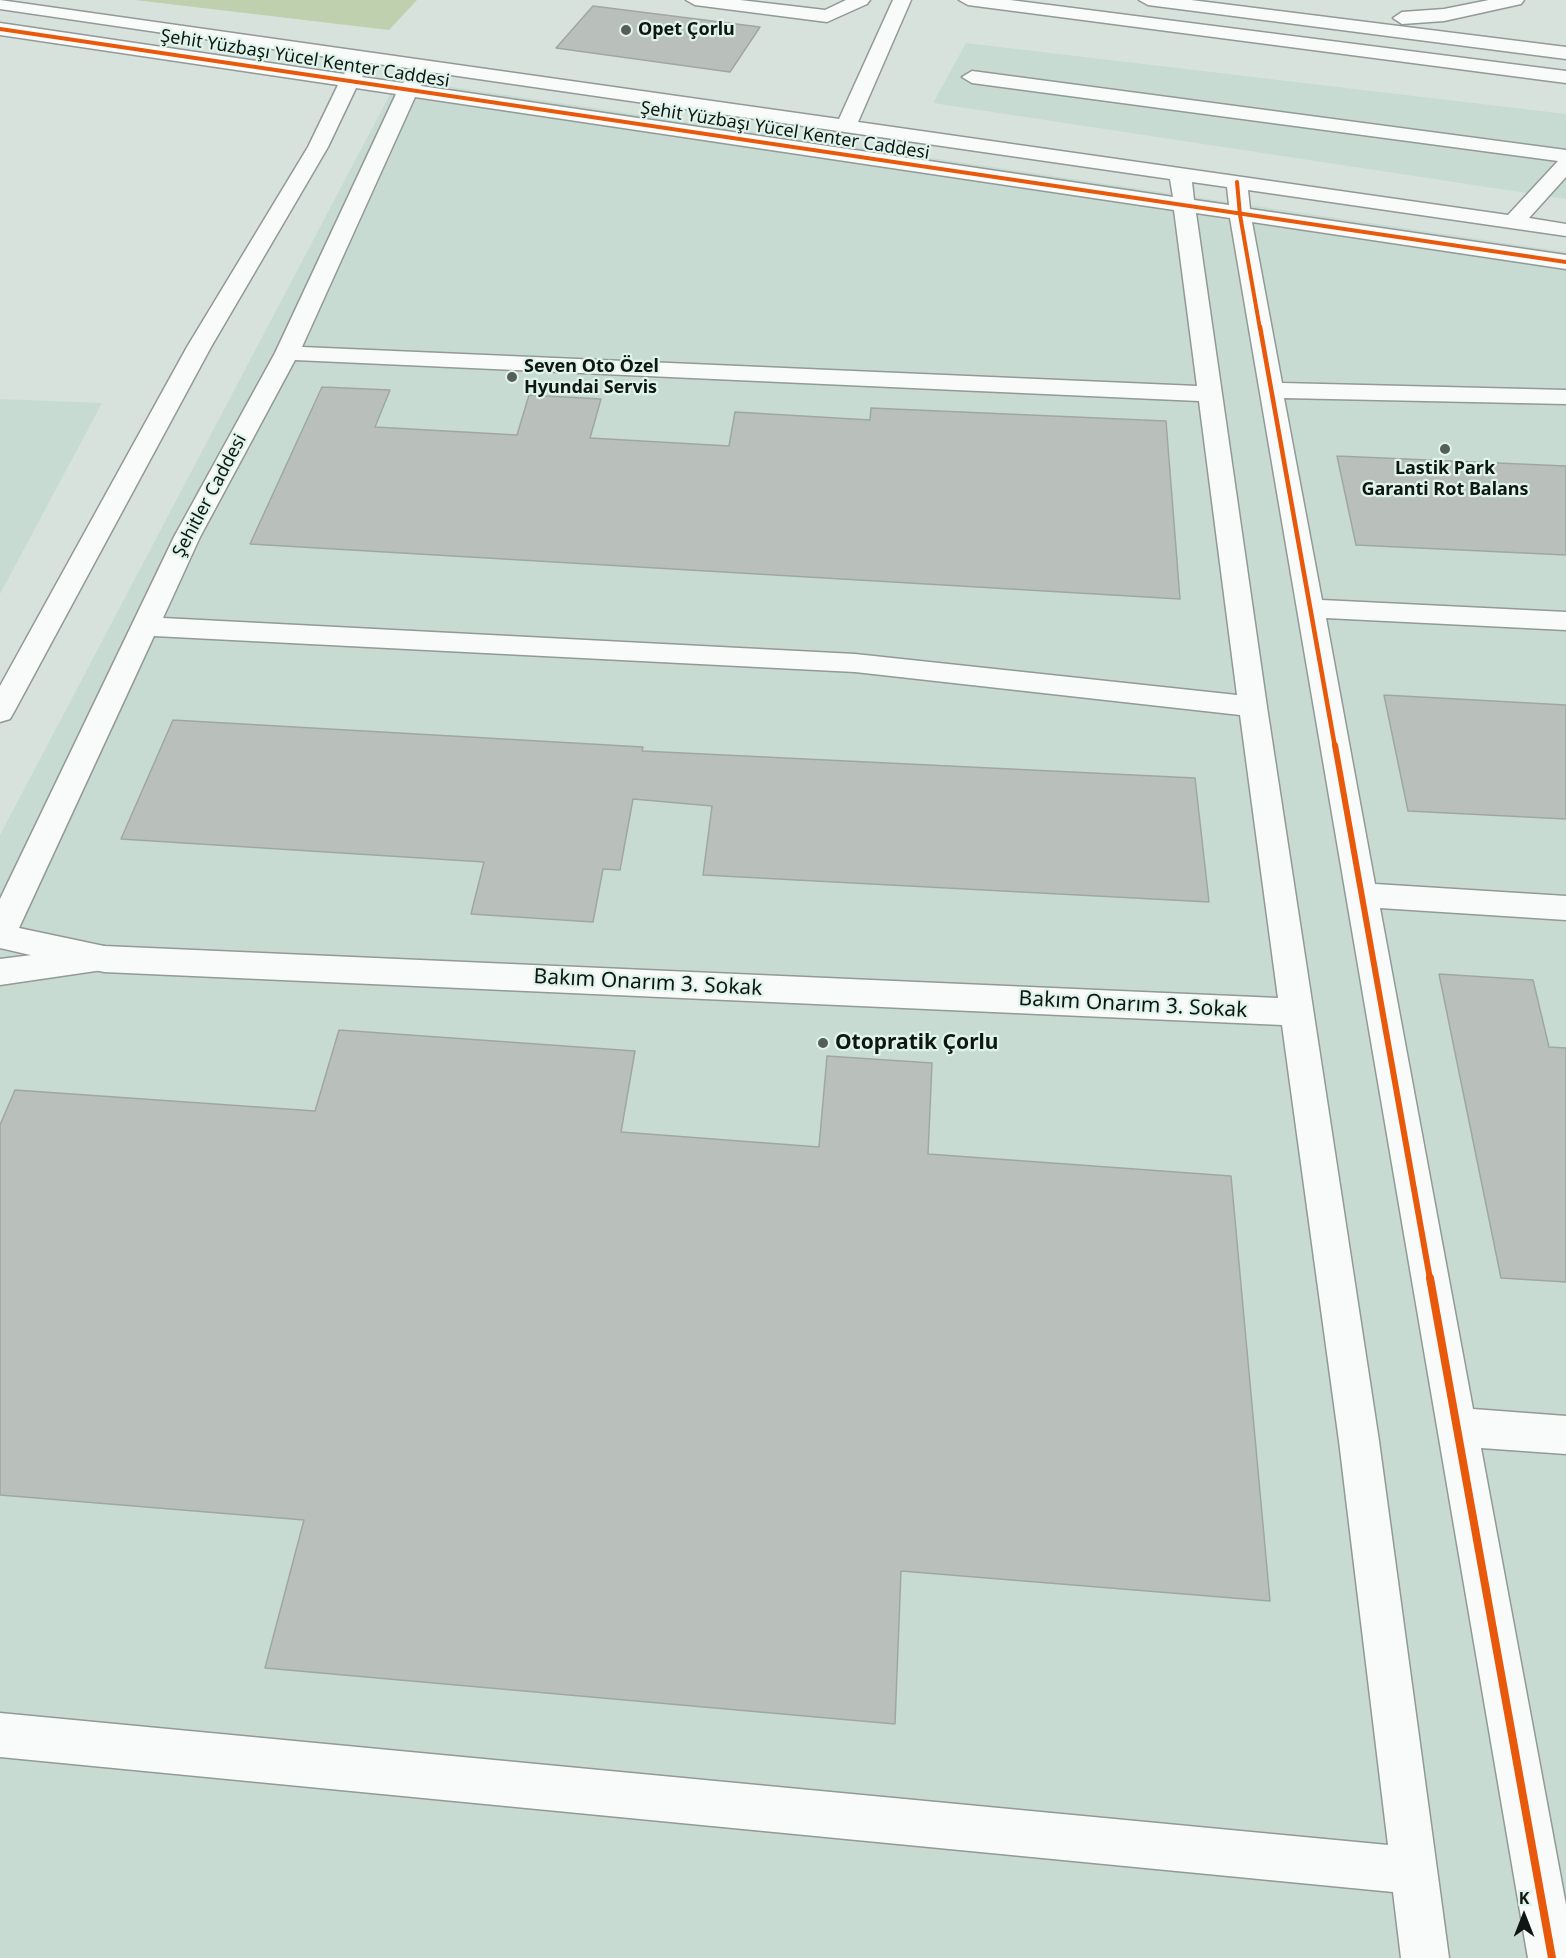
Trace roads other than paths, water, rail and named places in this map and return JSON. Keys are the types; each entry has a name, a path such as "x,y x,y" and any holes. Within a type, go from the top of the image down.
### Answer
{"main road":[{"path":"695,0 827,16 861,0"},
{"path":"846,126 902,0"},
{"path":"968,0 1566,77"},
{"path":"1149,0 1312,15 1396,19 1444,15 1515,0"},
{"path":"1149,0 1566,53"},
{"name":"Şehit Yüzbaşı Yücel Kenter Caddesi","path":"0,4 846,126 1181,190 1238,198 1566,262"},
{"name":"Şehit Yüzbaşı Yücel Kenter Caddesi","path":"0,29 408,90 1238,198 1513,223 1566,230"},
{"path":"0,712 199,347 318,147 350,80 369,57"},
{"name":"Şehitler Caddesi","path":"0,934 187,537 287,352 408,90 428,65"},
{"path":"972,77 1566,156"},
{"path":"1513,223 1566,165"},
{"path":"1181,190 1359,1442 1425,1958"},
{"path":"1238,198 1552,1958"},
{"path":"287,352 1209,394"},
{"path":"1271,390 1566,397"},
{"path":"1310,608 1566,621"},
{"path":"146,626 855,663 1253,707"},
{"path":"1361,895 1566,908"},
{"name":"Bakım Onarım 3. Sokak","path":"0,934 104,959 1298,1012"},
{"path":"0,972 104,959"},
{"path":"1457,1427 1566,1435"},
{"path":"0,1735 1413,1871"}],"place":[{"name":"Opet Çorlu","path":"626,30"},
{"name":"Seven Oto Özel Hyundai Servis","path":"512,377"},
{"name":"Lastik Park Garanti Rot Balans","path":"1445,449"},
{"name":"Otopratik Çorlu","path":"823,1043"}]}
